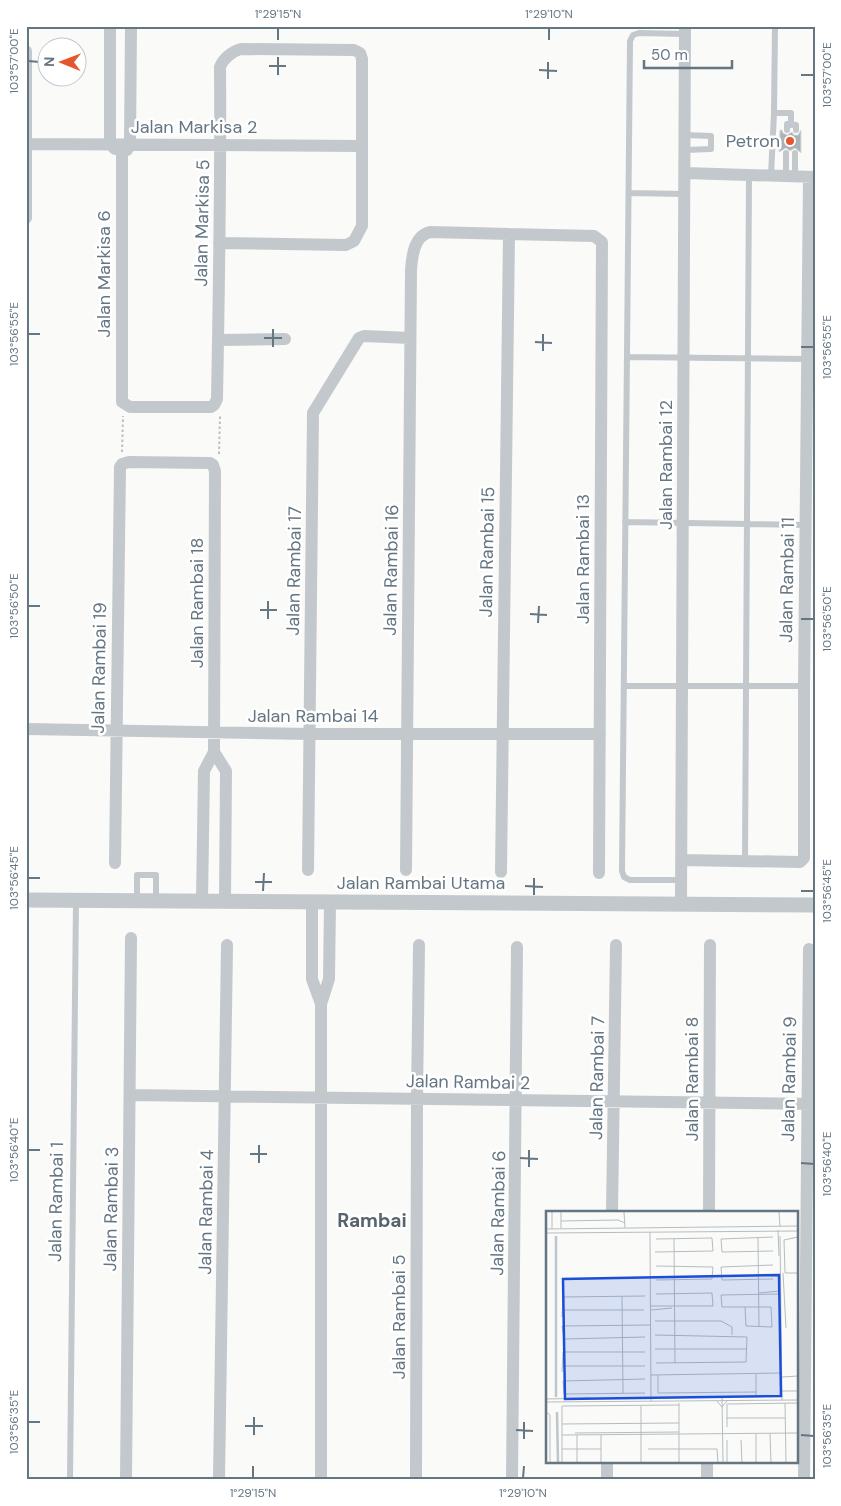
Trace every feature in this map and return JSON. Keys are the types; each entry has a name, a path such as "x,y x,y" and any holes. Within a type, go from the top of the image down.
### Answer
{"street":[{"path":"110,26 110,144 122,156 130,144 131,26"},
{"name":"Jalan Rambai 12","path":"681,904 685,30"},
{"name":"Jalan Markisa 5","path":"217,394 221,145 220,67 222,62 229,55 241,49 350,50 360,53 362,59 361,146"},
{"path":"26,51 26,218"},
{"name":"Jalan Markisa 2","path":"27,144 361,146"},
{"path":"219,243 352,244 361,228 361,146"},
{"name":"Jalan Markisa 6","path":"122,156 122,402 130,407 208,408 216,402 217,394"},
{"path":"685,173 812,177"},
{"name":"Jalan Rambai 11","path":"681,860 800,862 804,858 805,525 812,177"},
{"name":"Jalan Rambai 16","path":"406,870 412,252 426,232 509,234"},
{"name":"Jalan Rambai 13","path":"509,234 594,236 600,239 603,246 599,873"},
{"name":"Jalan Rambai 15","path":"501,872 509,234"},
{"name":"Jalan Rambai 17","path":"308,870 314,411 359,338 364,336 410,338"},
{"path":"218,340 285,339"},
{"name":"Jalan Rambai 19","path":"115,864 120,472 122,464 128,462 207,463 213,465 215,474"},
{"name":"Jalan Rambai 18","path":"214,752 215,474"},
{"name":"Jalan Rambai 14","path":"26,729 309,734 600,734"},
{"path":"202,901 204,771 214,752 226,771 225,901"},
{"path":"203,808 226,808"},
{"name":"Jalan Rambai Utama","path":"26,900 815,905"},
{"path":"312,902 312,979 321,1004"},
{"path":"320,1480 321,1004 329,979 330,902"},
{"name":"Jalan Rambai 3","path":"126,1480 131,938"},
{"name":"Jalan Rambai 4","path":"219,1480 227,945"},
{"name":"Jalan Rambai 5","path":"416,1480 418,945"},
{"name":"Jalan Rambai 7","path":"612,1211 616,945"},
{"name":"Jalan Rambai 8","path":"708,1211 710,945"},
{"name":"Jalan Rambai 6","path":"512,1480 517,947"},
{"name":"Jalan Rambai 9","path":"804,1480 811,1104 809,949"},
{"name":"Jalan Rambai 2","path":"130,1095 811,1104"},
{"path":"607,1464 607,1480"},
{"path":"707,1464 707,1480"}],"lane":[{"path":"771,175 775,26"},
{"path":"680,880 630,880 622,874 631,38 639,33 685,30"},
{"path":"774,113 791,113 791,128"},
{"path":"685,135 711,136 711,149 685,150"},
{"path":"786,153 791,176"},
{"path":"791,176 795,153"},
{"path":"745,861 749,175"},
{"path":"629,193 685,194"},
{"path":"627,357 807,358"},
{"path":"625,522 805,525"},
{"path":"624,686 682,684 804,686"},
{"path":"137,901 138,875 156,875 156,901"},
{"name":"Jalan Rambai 1","path":"70,1480 76,900"}],"path":[{"path":"122,449 123,413"},
{"path":"220,413 220,448"}],"building":[{"name":"Petron","path":"780,130 787,135 792,132 794,135 798,135 801,130 801,153 795,148 790,151 786,148 779,152"}],"place":[{"name":"Petron","path":"790,141"}],"district":[{"name":"Rambai","path":"372,1220"}]}
